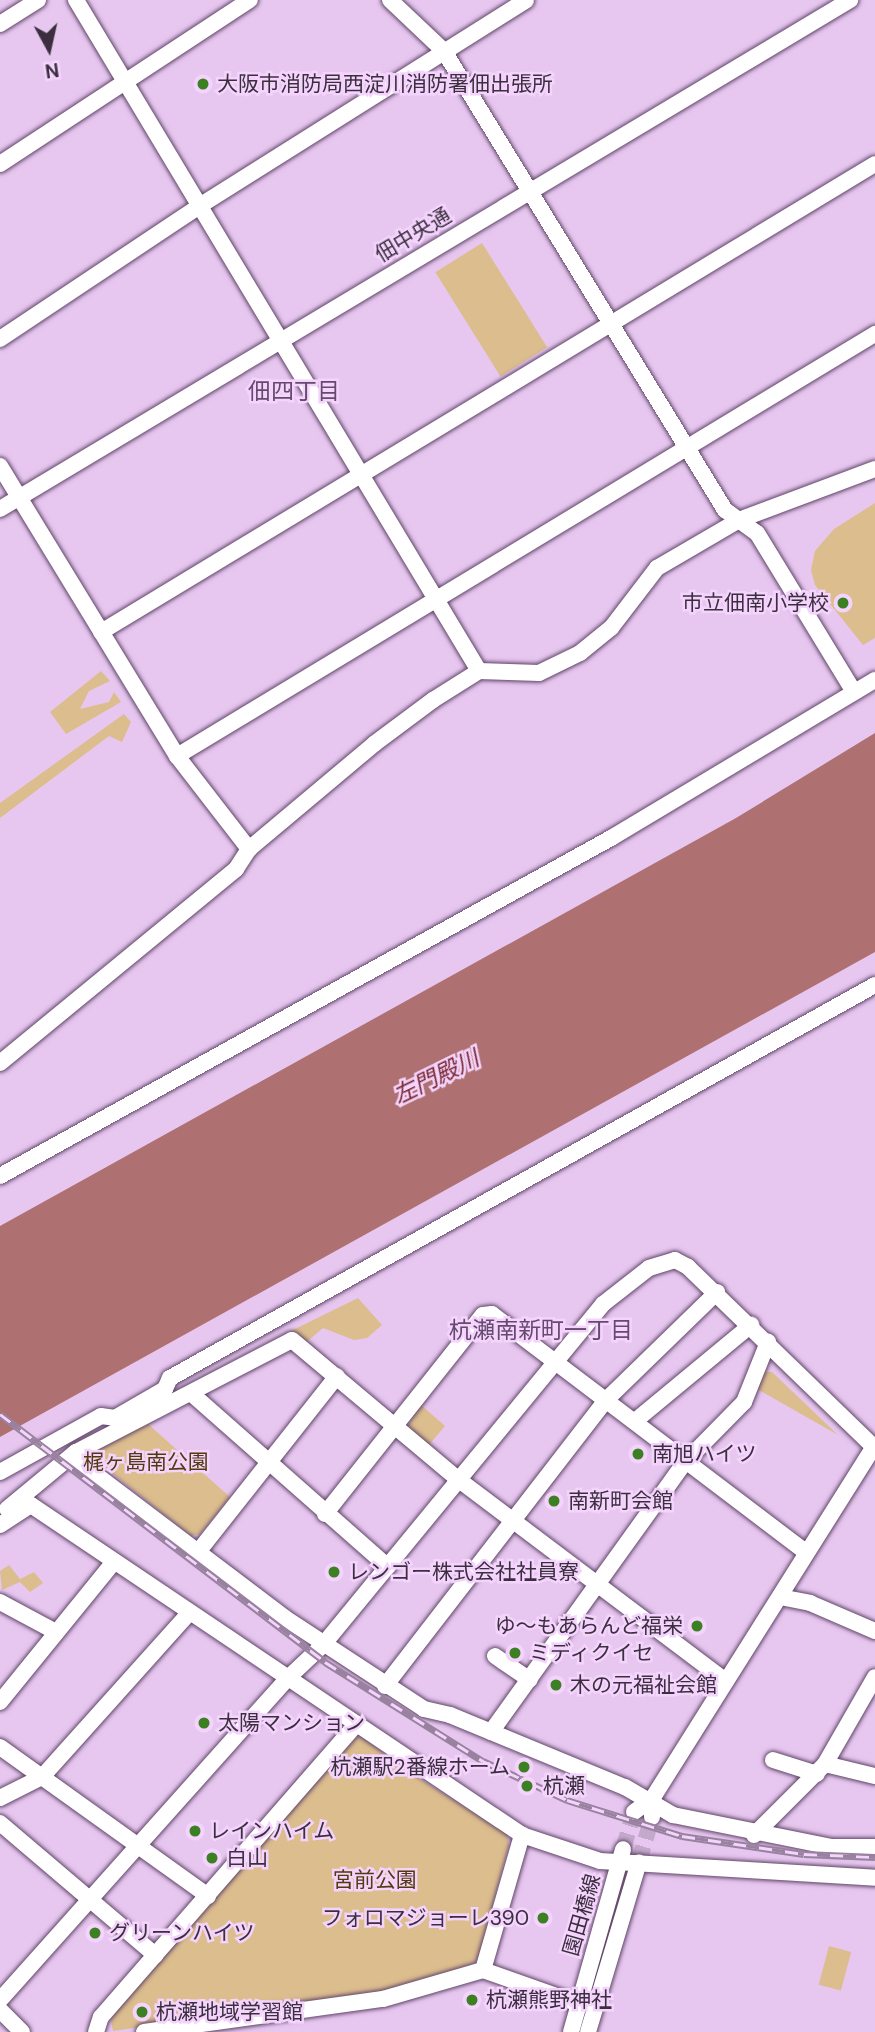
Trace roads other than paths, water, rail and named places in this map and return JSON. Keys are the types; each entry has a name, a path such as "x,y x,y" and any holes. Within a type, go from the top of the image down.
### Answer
{"street":[{"path":"0,24 38,0"},
{"path":"76,0 280,340 363,472 479,671"},
{"path":"0,164 250,0"},
{"path":"390,0 444,51 725,510 757,533 855,692"},
{"path":"0,340 201,205 526,0"},
{"name":"佃中央通","path":"0,509 530,189 850,0"},
{"path":"102,632 875,164"},
{"path":"177,757 875,334"},
{"path":"0,466 177,757 249,849"},
{"path":"0,1063 236,869 249,849 374,744 479,671 539,673 580,653 611,628 657,568 739,520 875,469"},
{"path":"0,1176 611,838 875,680"},
{"path":"875,985 170,1378 165,1389 61,1450 72,1455 323,1645 424,1709 491,1732 652,1799 673,1815 754,1835 832,1847 875,1847"},
{"path":"0,2000 289,1677 323,1645 603,1304 663,1261 675,1259 717,1293 874,1446 652,1799 634,1812"},
{"path":"386,1686 606,1401 717,1293"},
{"path":"325,1514 487,1313 497,1316 553,1363 635,1421 806,1552"},
{"path":"635,1421 751,1325"},
{"path":"0,1514 72,1455 292,1340 337,1376 343,1387 459,1480 726,1681"},
{"path":"491,1732 686,1461 744,1402 768,1342"},
{"path":"198,1552 337,1376"},
{"path":"192,1394 388,1567"},
{"path":"0,1472 101,1416 115,1418"},
{"path":"0,1525 31,1505 188,1614 289,1677 522,1835 600,1861 621,1856 639,1862 875,1878"},
{"path":"0,1702 113,1563"},
{"path":"780,1597 810,1603 875,1631"},
{"path":"0,1602 56,1632"},
{"path":"0,1798 42,1777 188,1614"},
{"path":"495,1656 530,1680"},
{"path":"754,1835 821,1769 869,1700 875,1677"},
{"path":"96,2032 101,2017 357,1724"},
{"path":"0,1747 208,1896"},
{"path":"773,1760 875,1776"},
{"path":"652,1799 652,1817"},
{"path":"0,1823 155,1955"},
{"path":"483,1970 522,1835"},
{"name":"園田橋線","path":"571,2032 621,1856"},
{"path":"588,2032 639,1862"},
{"path":"144,2032 205,2028 383,1999 483,1970 579,2004"},
{"path":"0,2010 22,2032"}],"water":[{"name":"左門殿川","path":"875,733 875,952 0,1437 0,1226 736,818"}],"tunnel":[{"path":"623,1849 634,1812"},
{"path":"639,1862 652,1817"}],"railway":[{"path":"0,1414 325,1662 483,1761 567,1800 682,1836 804,1854 875,1857"}],"place":[{"name":"大阪市消防局西淀川消防署佃出張所","path":"203,84"},
{"name":"市立佃南小学校","path":"843,603"},
{"name":"南旭ハイツ","path":"638,1454"},
{"name":"南新町会館","path":"554,1501"},
{"name":"レンゴー株式会社社員寮","path":"334,1572"},
{"name":"ゆ～もあらんど福栄","path":"697,1626"},
{"name":"ミディクイセ","path":"515,1653"},
{"name":"木の元福祉会館","path":"556,1685"},
{"name":"太陽マンション","path":"204,1723"},
{"name":"杭瀬駅2番線ホーム","path":"524,1767"},
{"name":"杭瀬","path":"527,1786"},
{"name":"レインハイム","path":"195,1831"},
{"name":"白山","path":"212,1858"},
{"name":"フォロマジョーレ390","path":"543,1918"},
{"name":"グリーンハイツ","path":"95,1933"},
{"name":"杭瀬熊野神社","path":"472,2000"},
{"name":"杭瀬地域学習館","path":"142,2012"}],"district":[{"name":"佃四丁目","path":"294,391"},
{"name":"杭瀬南新町一丁目","path":"541,1330"}],"park label":[{"name":"梶ヶ島南公園","path":"146,1462"},
{"name":"宮前公園","path":"375,1880"}]}
